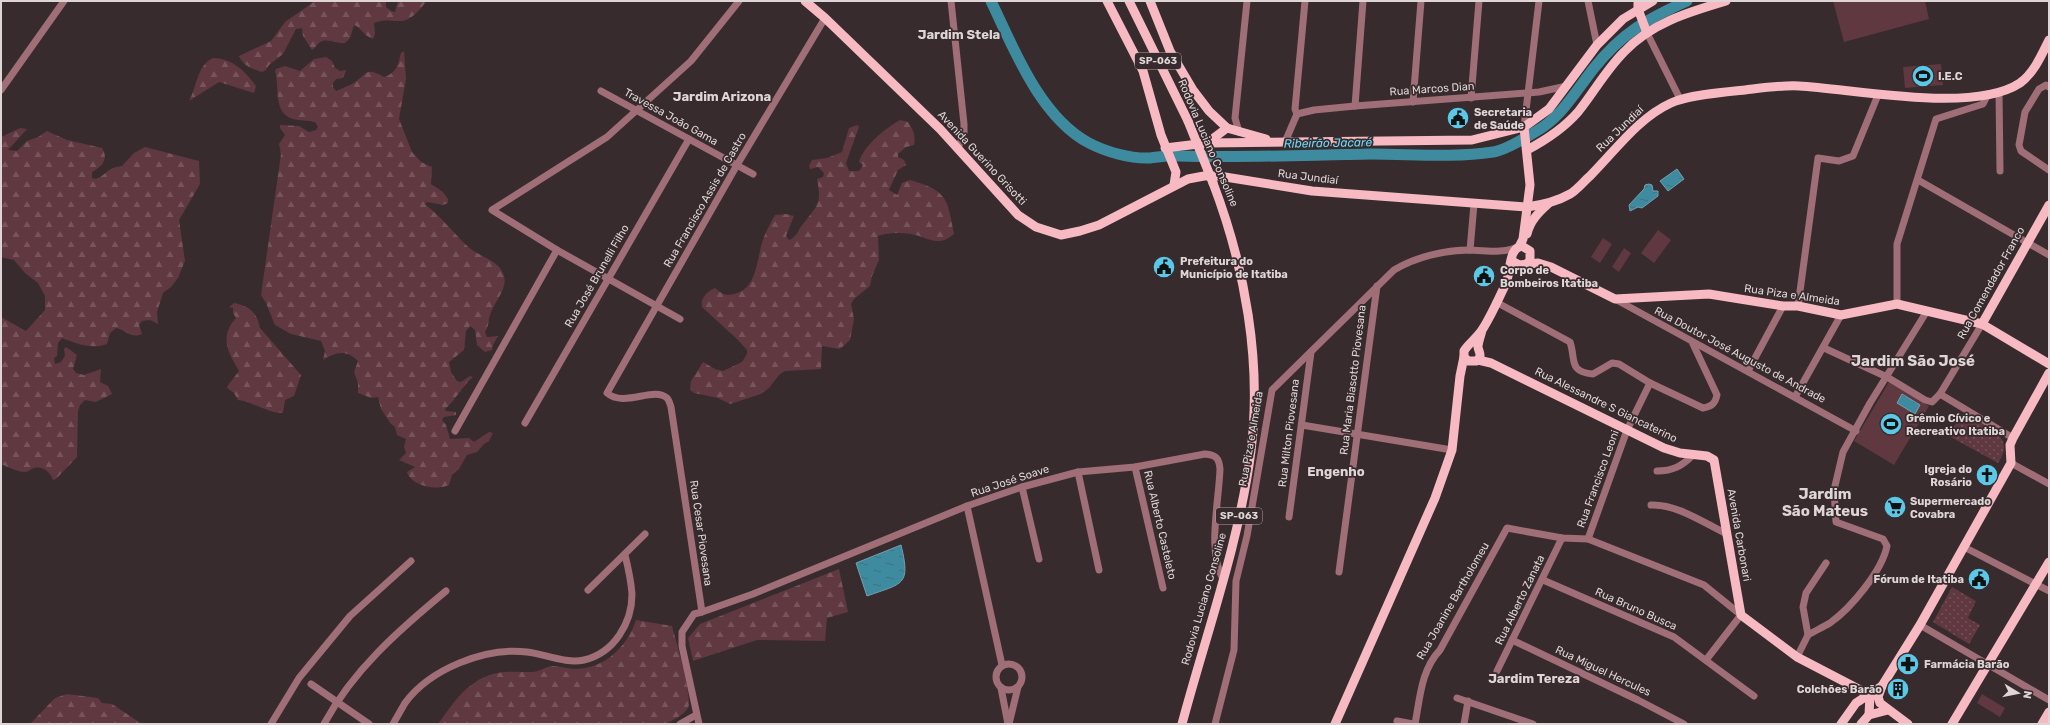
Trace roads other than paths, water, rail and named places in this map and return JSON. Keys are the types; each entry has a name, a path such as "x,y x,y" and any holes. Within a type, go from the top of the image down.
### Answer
{"main road":[{"name":"Avenida Guerino Grisotti","path":"804,1 825,18 958,148 1018,215 1036,227 1061,235 1099,225 1188,179 1204,176 1216,180"},
{"path":"1107,1 1143,71 1166,150 1176,172 1174,185"},
{"name":"Rodovia Luciano Consoline","path":"1129,1 1216,180 1228,221 1243,288 1249,328 1254,392 1251,450 1238,522 1182,724"},
{"path":"1150,1 1170,51 1193,90 1209,111 1227,128 1281,142"},
{"path":"1166,150 1207,143 1472,140 1524,130 1549,109 1568,86 1597,45 1623,18 1639,7 1653,1"},
{"path":"1527,148 1549,138 1577,113 1625,51 1646,31 1669,21 1726,1"},
{"path":"1639,7 1646,31"},
{"name":"Rua Jundiaí","path":"1216,180 1312,191 1474,204 1527,207 1549,204 1571,194 1654,113 1680,100 1745,90 1798,86 1878,95 1926,98 1988,94 1999,92 2021,82 2037,63 2049,40"},
{"path":"1207,143 1227,128"},
{"path":"1506,282 1531,258 1523,249 1530,185 1524,130"},
{"path":"1176,172 1188,179"},
{"path":"1530,185 1537,199 1549,204"},
{"path":"1523,249 1529,226 1539,211 1549,204"},
{"name":"Rua Comendador Franco","path":"1982,324 2049,205"},
{"path":"1460,376 1476,354 1482,330 1506,282 1512,260 1512,253 1523,249"},
{"path":"1523,249 1551,267 1615,299"},
{"path":"1512,260 1524,265 1538,263 1551,267"},
{"name":"Rua Piza e Almeida","path":"1615,299 1709,294 1783,306 1798,306 1841,315 1897,304 1982,324 2049,364"},
{"path":"1335,724 1435,498 1452,450 1464,351 1476,354"},
{"name":"Rua Alessandre S Giancaterino","path":"1476,354 1491,363 1664,448 1693,455 1707,456 1714,460"},
{"path":"1908,724 1880,703 1878,697 1882,686 1920,625 2011,463 2010,445 2049,374"},
{"name":"Avenida Carbonari","path":"1714,460 1741,615"},
{"path":"1952,724 2049,562"},
{"path":"1741,615 1797,657 1850,686 1870,695"},
{"path":"1850,686 1856,703"},
{"path":"1841,724 1856,703 1882,686"},
{"path":"1869,715 1870,695"},
{"path":"1861,724 1869,715 1888,710"},
{"path":"2042,724 2049,712"}],"street":[{"path":"1,90 64,1"},
{"path":"680,319 557,250 492,210 607,137 691,61 739,1"},
{"path":"951,1 964,124 964,133 958,148"},
{"path":"1239,132 1236,118 1247,1"},
{"path":"1281,142 1297,114 1295,109 1305,1"},
{"path":"1355,106 1363,1"},
{"path":"1414,102 1421,1"},
{"path":"1471,98 1479,1"},
{"path":"1524,130 1538,1"},
{"path":"1588,1 1597,45"},
{"name":"Rua Francisco Assis de Castro","path":"607,393 737,165 825,18"},
{"path":"1646,31 1680,100"},
{"name":"Rua Marcos Dian","path":"1297,114 1314,110 1355,106 1539,92 1568,86"},
{"path":"2048,86 2039,89 2025,112 2019,145 2021,151 2049,170"},
{"name":"Travessa João Gama","path":"601,91 753,174"},
{"path":"1999,92 2000,171"},
{"path":"1897,304 1897,244 1936,119 1983,104 1988,94"},
{"path":"1798,306 1818,158 1838,161 1853,156 1878,95"},
{"path":"1227,128 1236,118"},
{"name":"Rua José Brunelli Filho","path":"525,423 689,139"},
{"path":"1918,180 2028,242 2049,256"},
{"path":"1470,250 1474,204"},
{"path":"1496,253 1523,249"},
{"path":"455,431 557,250"},
{"name":"Rua Piza e Almeida","path":"1215,724 1234,650 1236,580 1246,536 1272,390 1394,270 1409,261 1438,254 1470,250 1496,253"},
{"path":"1496,253 1512,260"},
{"name":"Rua Maria Biasotto Piovesana","path":"1339,572 1377,286"},
{"name":"Rua Doutor José Augusto de Andrade","path":"1615,299 1693,344 1748,371 1856,430"},
{"path":"1496,302 1570,342 1573,350 1572,360 1575,367 1582,372 1593,374 1612,363 1619,364 1650,383 1697,406 1704,408 1710,407 1715,402 1717,395 1693,344"},
{"path":"1748,371 1783,306"},
{"path":"1797,657 1808,635 1831,622 1864,590 1885,555 1887,546 1883,539 1836,522 1834,490 1843,452 1926,311"},
{"path":"1795,397 1824,348 1841,315"},
{"name":"Rua Comendador Franco","path":"1940,394 1982,324"},
{"path":"1824,348 1887,377 1925,400 1932,402 1940,394 2013,438"},
{"name":"Rua Milton Piovesana","path":"1289,517 1311,352"},
{"name":"Rua Francisco Leoni","path":"1588,540 1627,430 1650,383"},
{"name":"Rua Cesar Piovesana","path":"607,393 618,400 660,395 667,398 671,407 702,612"},
{"path":"1302,425 1452,450"},
{"name":"Rua José Soave","path":"702,612 753,594 967,506 1022,487 1078,472 1135,467 1205,454 1214,455 1219,460 1220,484 1214,551 1217,569 1223,579"},
{"path":"1657,471 1670,471 1684,464 1693,455"},
{"path":"2011,463 2049,484"},
{"name":"Rua Alberto Casteleto","path":"1135,467 1162,588"},
{"path":"1078,472 1099,570"},
{"path":"1022,487 1039,559"},
{"path":"1651,505 1659,505 1680,511 1727,534"},
{"path":"967,506 1002,665 995,676 998,685 1001,688 1008,724"},
{"name":"Rua Joanine Bartholomeu","path":"1414,724 1425,673 1430,661 1440,650 1507,528 1562,538 1588,540 1704,585 1741,615"},
{"path":"588,590 645,534"},
{"name":"Rua Alberto Zanata","path":"1497,671 1543,580 1562,538"},
{"path":"1964,547 2049,591"},
{"path":"393,724 406,702 429,681 457,664 492,653 526,652 566,660 584,660 605,650 620,635 628,619 632,594 625,555"},
{"path":"271,724 299,678 350,616 411,561"},
{"path":"1808,635 1803,607 1806,593 1826,563"},
{"name":"Rua Bruno Busca","path":"1543,580 1674,637 1754,696"},
{"path":"324,724 336,702 370,660 446,591"},
{"path":"699,724 682,646 682,632 694,614 702,612"},
{"path":"1706,660 1741,615"},
{"path":"1920,625 2049,700"},
{"name":"Rua Miguel Hercules","path":"1512,640 1638,700 1684,724"},
{"path":"1002,665 1011,663 1018,667 1022,675 1008,724"},
{"path":"311,684 369,724"},
{"path":"1001,688 1010,690 1018,687"},
{"path":"1457,698 1518,721 1533,724"},
{"path":"1464,724 1468,701"},
{"path":"680,724 696,715"},
{"path":"1397,721 1414,724"}],"water":[{"path":"1677,169 1684,179 1668,191 1660,181"},
{"path":"1645,185 1652,185 1653,191 1658,191 1658,196 1642,208 1638,207 1630,211 1629,205 1644,189"},
{"path":"1902,394 1920,405 1915,414 1897,403"},
{"path":"901,545 905,568 904,576 901,581 896,585 867,596 856,563"}],"waterway":[{"name":"Ribeirão Jacaré","path":"991,1 1030,80 1056,117 1089,143 1111,152 1143,158 1172,156 1251,157 1372,154 1463,155 1498,151 1525,138 1545,126 1553,119 1568,103 1604,56 1625,36 1647,21 1687,1"}],"place":[{"name":"I.E.C","path":"1923,76"},
{"name":"Secretaria de Saúde","path":"1458,118"},
{"name":"Prefeitura do Município de Itatiba","path":"1164,267"},
{"name":"Corpo de Bombeiros Itatiba","path":"1484,276"},
{"name":"Grêmio Cívico e Recreativo Itatiba","path":"1891,424"},
{"name":"Igreja do Rosário","path":"1987,475"},
{"name":"Supermercado Covabra","path":"1895,507"},
{"name":"Fórum de Itatiba","path":"1979,579"},
{"name":"Farmácia Barão","path":"1908,664"},
{"name":"Colchões Barão","path":"1898,689"}],"district":[{"name":"Jardim Stela","path":"959,34"},
{"name":"Jardim Arizona","path":"722,96"},
{"name":"Jardim São José","path":"1913,361"},
{"name":"Engenho","path":"1336,471"},
{"name":"Jardim São Mateus","path":"1825,502"},
{"name":"Jardim Tereza","path":"1534,678"}]}
